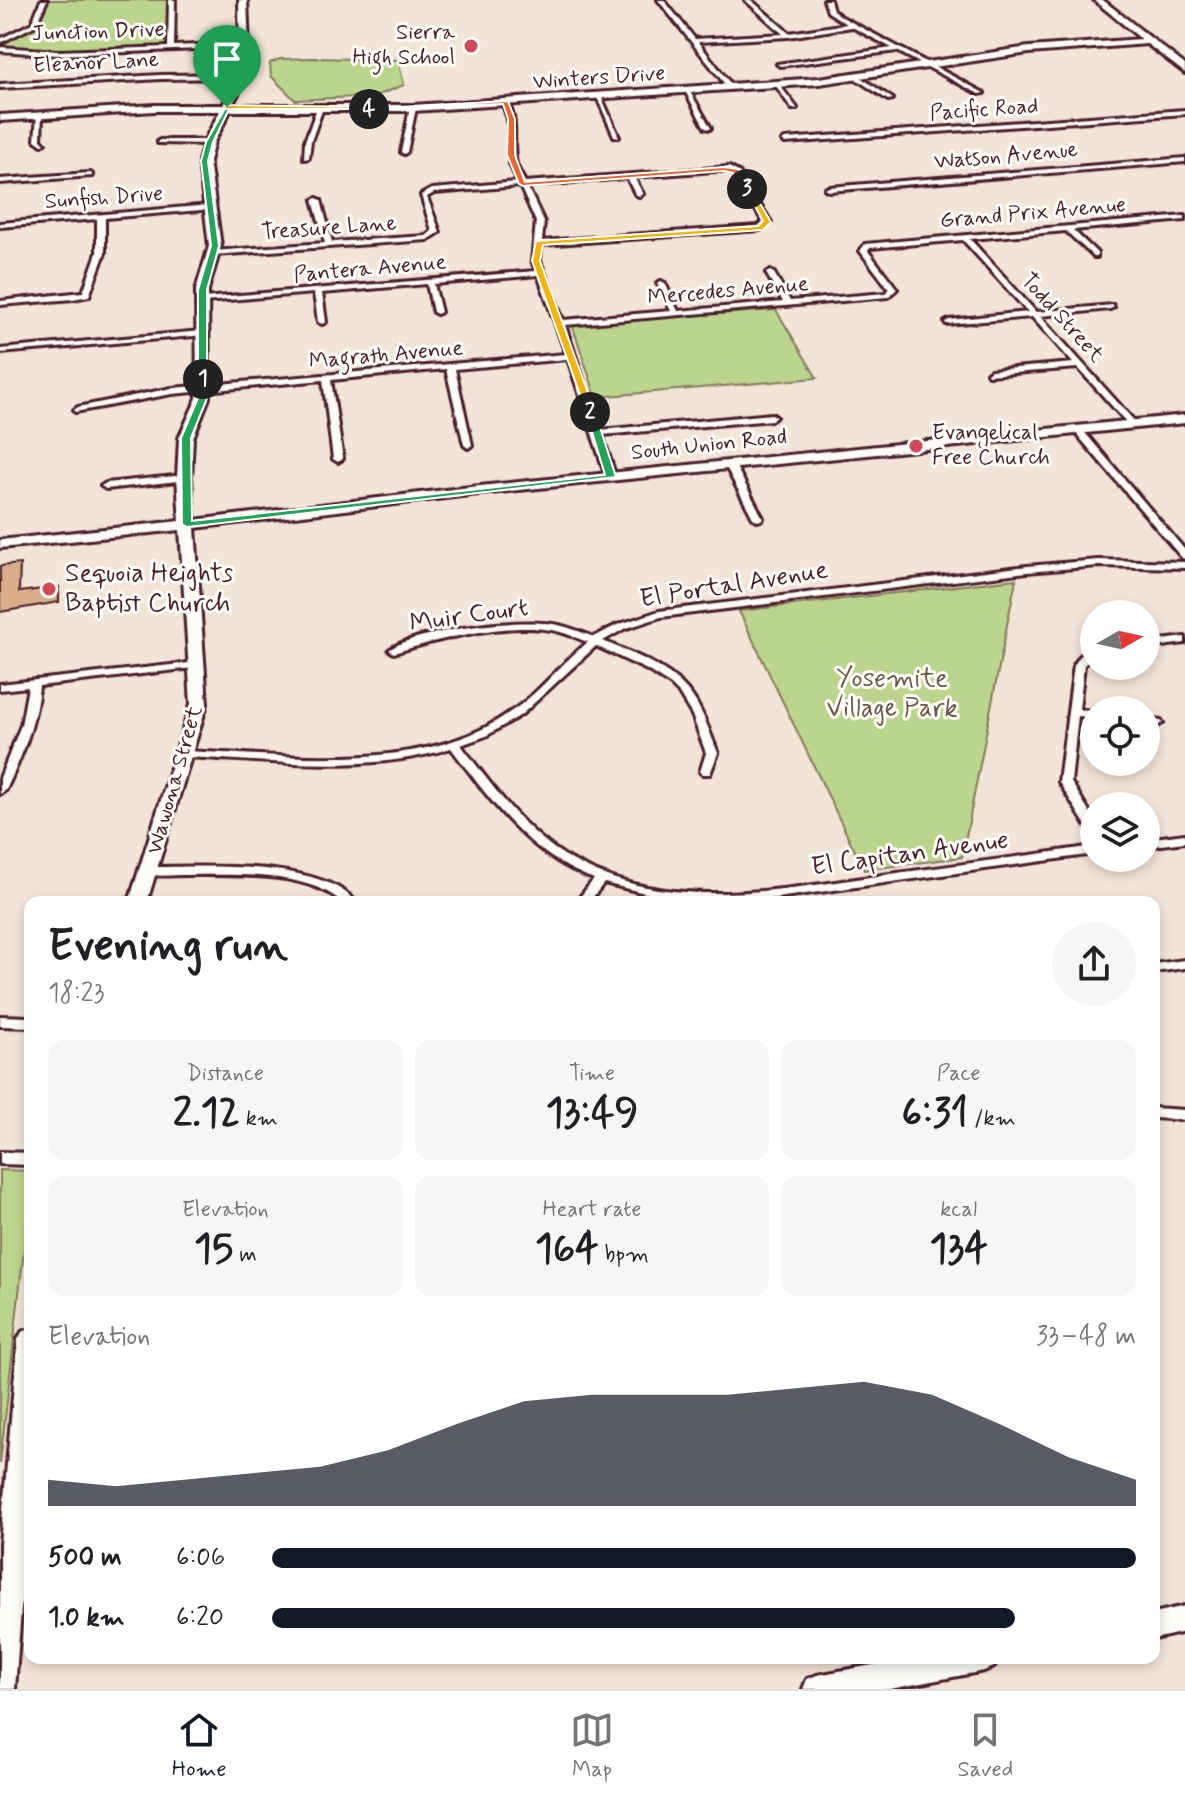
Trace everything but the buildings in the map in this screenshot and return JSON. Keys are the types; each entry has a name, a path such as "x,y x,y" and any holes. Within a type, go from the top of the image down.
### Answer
{"street":[{"path":"0,41 34,24 44,0"},
{"path":"171,48 172,0"},
{"name":"Wawona Street","path":"140,896 199,704 184,478 186,438 203,398 203,284 213,253 204,161 209,142 243,76 243,0"},
{"path":"661,0 692,41 716,65 730,87"},
{"path":"748,0 788,35"},
{"path":"827,0 830,11 853,25 981,93"},
{"path":"1098,0 1185,70"},
{"path":"692,41 788,35 853,25"},
{"name":"Winters Drive","path":"0,118 154,108 413,108 598,96 858,78 1029,50 1149,41"},
{"name":"Junction Drive","path":"0,49 59,53 245,45"},
{"path":"780,64 898,49"},
{"name":"Eleanor Lane","path":"0,86 243,76"},
{"path":"858,78 890,99"},
{"path":"776,84 794,108"},
{"path":"686,90 708,128"},
{"path":"598,96 617,136"},
{"path":"505,102 511,119 511,155 540,222 536,261 611,477"},
{"path":"306,158 308,141 320,108"},
{"path":"404,152 413,108"},
{"name":"Pacific Road","path":"785,141 1185,112"},
{"path":"39,115 38,140 42,143"},
{"path":"160,142 209,142"},
{"name":"Watson Avenue","path":"829,189 1185,160"},
{"path":"523,184 724,169 735,171 740,177 767,222 765,226 589,242 539,243"},
{"path":"0,181 90,175"},
{"path":"630,176 639,194"},
{"name":"Treasure Lane","path":"213,253 428,238 436,232 423,196 439,190 523,184"},
{"path":"317,200 329,246"},
{"name":"Sunfish Drive","path":"0,225 210,207"},
{"path":"0,303 79,296 87,292 101,253 101,216"},
{"name":"Grand Prix Avenue","path":"890,286 864,251 868,246 1185,218"},
{"path":"1067,228 1094,255"},
{"name":"Todd Street","path":"964,237 1133,424"},
{"name":"Pantera Avenue","path":"203,300 540,273"},
{"path":"770,273 788,304"},
{"path":"430,282 437,312"},
{"path":"661,283 676,314"},
{"name":"Mercedes Avenue","path":"560,323 888,295 893,289 890,286"},
{"path":"318,291 322,322"},
{"path":"949,322 1110,307"},
{"path":"0,351 202,333"},
{"name":"Magrath Avenue","path":"78,410 129,397 203,388 571,356"},
{"path":"991,373 1080,365"},
{"path":"450,367 468,445"},
{"path":"327,378 338,459"},
{"path":"598,433 772,417"},
{"name":"South Union Road","path":"0,544 611,477 1185,419"},
{"path":"1077,429 1185,556"},
{"path":"730,465 758,518"},
{"path":"106,486 184,478"},
{"name":"El Portal Avenue","path":"186,754 376,757 454,744 489,731 518,713 596,642 629,624 699,607 1027,569 1098,563 1185,565"},
{"name":"Muir Court","path":"394,650 424,638 537,626 572,632 677,684 691,701 712,753 706,772"},
{"path":"1160,643 1185,640"},
{"path":"1080,664 1065,782 1080,806"},
{"path":"0,687 198,665"},
{"path":"0,790 22,744 32,711 34,684"},
{"path":"1074,712 1080,713"},
{"name":"El Capitan Avenue","path":"454,744 508,815 543,847 600,880 676,896"},
{"path":"1160,841 1185,838"},
{"name":"El Capitan Avenue","path":"762,896 1080,852"},
{"path":"148,871 310,879 330,886 342,896"},
{"path":"587,896 600,880"},
{"path":"1160,967 1185,964"},
{"path":"0,1021 24,1022"},
{"path":"1160,1113 1185,1115"},
{"path":"0,1158 24,1159"},
{"path":"1,1689 24,1426"},
{"path":"1160,1625 1185,1619"},
{"path":"817,1689 952,1664"}],"green space":[{"path":"44,0 172,0 171,48 86,52 0,49 0,41 34,24"},
{"path":"280,59 398,60 404,85 376,96 295,100 271,76 270,63"},
{"path":"776,310 817,378 596,397 572,324"},
{"name":"Yosemite Village Park","path":"1016,579 962,857 864,870 739,611"},
{"path":"0,1170 24,1171 24,1250 0,1464"}],"place":[{"name":"Sierra High School","path":"471,46"},
{"name":"Evangelical Free Church","path":"916,446"},
{"name":"Sequoia Heights Baptist Church","path":"49,589"}],"route":[{"path":"505,102 511,119 511,155 523,184 729,169 738,174 767,225 589,242 539,243 536,261 611,477 187,524 184,478 186,438 203,398 202,290 215,246 204,161 209,142 227,107 379,109 505,102"}]}
